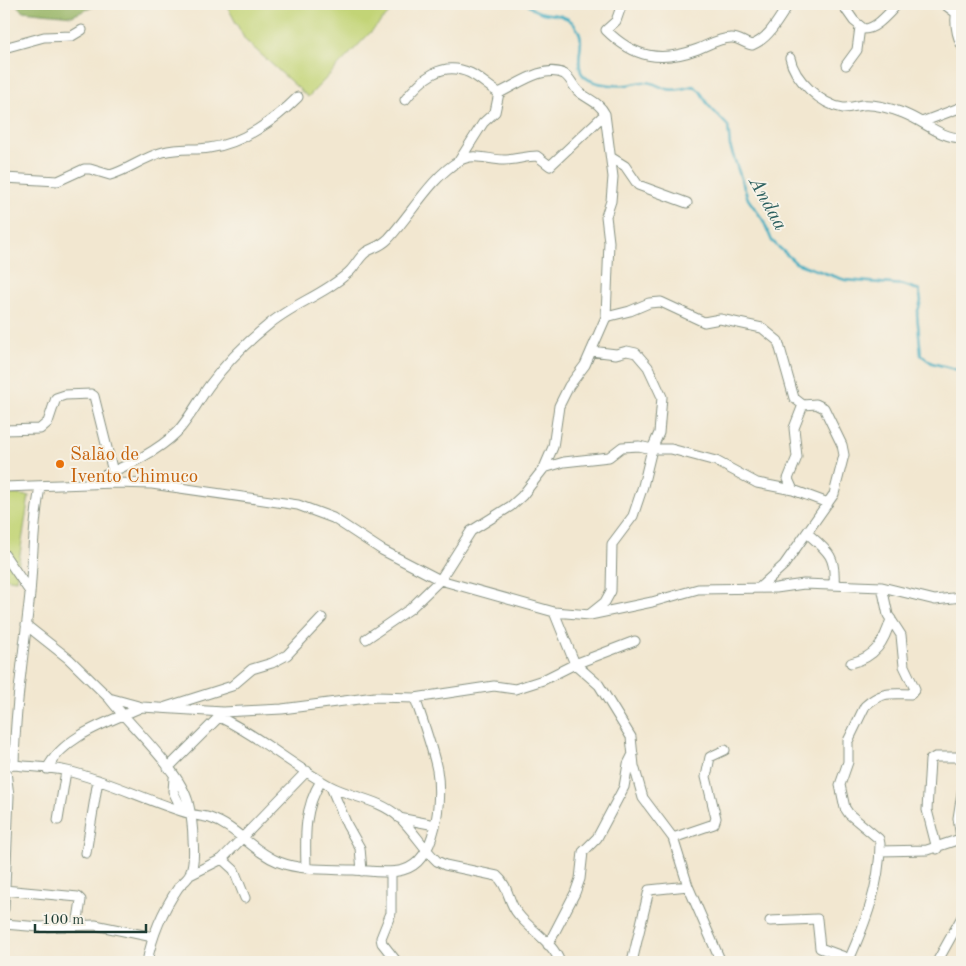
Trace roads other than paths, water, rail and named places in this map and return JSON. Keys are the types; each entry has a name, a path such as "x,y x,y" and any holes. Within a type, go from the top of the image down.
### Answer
{"street":[{"path":"622,4 616,21 606,30 621,45 633,52 653,56 680,56 727,38 736,38 752,45 759,42 770,32 789,4"},
{"path":"842,4 860,27 870,29 898,4"},
{"path":"944,4 957,8 958,37 962,46"},
{"path":"846,65 858,50 860,27"},
{"path":"4,48 44,37 72,36 82,30"},
{"path":"790,58 797,76 815,94 834,105 842,108 863,105 904,113 949,137 962,138"},
{"path":"405,100 428,76 453,68 470,73 499,93"},
{"path":"366,639 410,610 440,580 471,531 511,506 522,496 544,468 553,447 559,406 569,386 585,365 606,317 609,242 606,216 613,189 612,158 605,114 600,106 576,90 567,77 554,72 536,74 499,93"},
{"path":"88,484 153,450 176,433 195,410 211,384 247,345 287,310 319,294 349,272 367,252 379,248 415,205 459,161 482,124 495,112 499,93"},
{"path":"4,178 58,181 84,169 110,174 164,152 211,148 237,140 259,128 283,112 298,97"},
{"path":"922,122 962,107"},
{"path":"459,161 476,156 501,160 537,156 550,166 605,114"},
{"path":"612,158 625,166 638,185 687,203"},
{"path":"606,317 630,311 649,302 661,302 704,322 720,319 762,328 778,341 794,398 803,405 816,404 824,408 842,444 843,464 834,494 784,565 760,588"},
{"path":"590,615 609,597 611,591 612,544 633,516 652,449 659,433 662,397 648,367 632,352 627,351 616,354 591,351"},
{"path":"4,430 40,429 48,422 56,398 65,395 91,394 94,396 113,472"},
{"path":"793,490 788,479 797,457 794,428 803,405"},
{"path":"544,468 564,462 609,457 622,447 639,446 652,449 672,449 716,461 757,483 793,490 828,503"},
{"path":"4,487 40,488 88,484 152,484 298,505 333,518 382,550 440,580 554,612 590,615 698,590 834,584 882,587 905,591 929,599 962,597"},
{"path":"4,909 10,766 30,592 34,515 40,488"},
{"path":"807,533 831,556 835,569 834,584"},
{"path":"4,554 30,592"},
{"path":"770,921 817,919 820,948 849,961 873,899 880,851 879,839 849,814 845,808 840,786 848,762 848,741 865,706 884,693 911,694 915,689 904,666 901,635 891,619 882,587"},
{"path":"554,612 575,664 604,691 632,737 633,754 643,798 673,838 688,886 721,962"},
{"path":"159,709 232,686 252,669 272,663 288,654 322,618"},
{"path":"851,663 864,660 880,646 891,619"},
{"path":"26,625 69,659 109,698 122,716 168,768 188,801 186,812 193,847 190,876"},
{"path":"109,698 142,707 221,715 375,697 415,698 494,686 515,689 543,680 575,664 635,641"},
{"path":"10,766 66,771 209,818 225,824 262,855 281,863 306,867 362,871 390,872 404,870 414,865 426,851 435,826 440,789 437,769 415,698"},
{"path":"47,768 61,748 142,707"},
{"path":"168,768 221,715"},
{"path":"221,715 262,744 331,787 371,800 399,818 426,851 445,865 497,876 506,887 518,914 548,945 560,962"},
{"path":"673,838 714,824 716,818 706,777 710,757 725,750"},
{"path":"548,945 575,893 580,879 583,852 597,838 606,817 624,788 628,764 633,754"},
{"path":"4,755 10,766"},
{"path":"937,849 927,810 930,760 935,757 962,757"},
{"path":"58,820 66,771"},
{"path":"147,962 153,937 178,888 190,876 222,859 244,839 307,771"},
{"path":"86,853 98,780"},
{"path":"306,867 306,823 312,796 322,781"},
{"path":"331,787 347,825 360,848 362,871"},
{"path":"880,851 937,849 961,842 958,818 962,793"},
{"path":"399,818 435,826"},
{"path":"222,859 234,870 245,898"},
{"path":"390,872 392,913 381,938 382,943 398,962"},
{"path":"632,962 649,890 688,886"},
{"path":"4,890 78,897 81,900 77,926"},
{"path":"937,962 962,917"},
{"path":"4,924 40,927 95,925 153,937"}],"waterway":[{"name":"Andaa","path":"527,4 532,9 562,16 572,22 580,35 579,65 581,72 589,80 602,84 616,85 648,82 670,90 693,86 700,91 708,105 728,126 730,146 748,199 763,220 772,241 796,263 845,280 904,285 919,290 921,301 917,314 921,355 932,363 962,371"}],"place":[{"name":"Salão de Ivento Chimuco","path":"60,464"}]}
